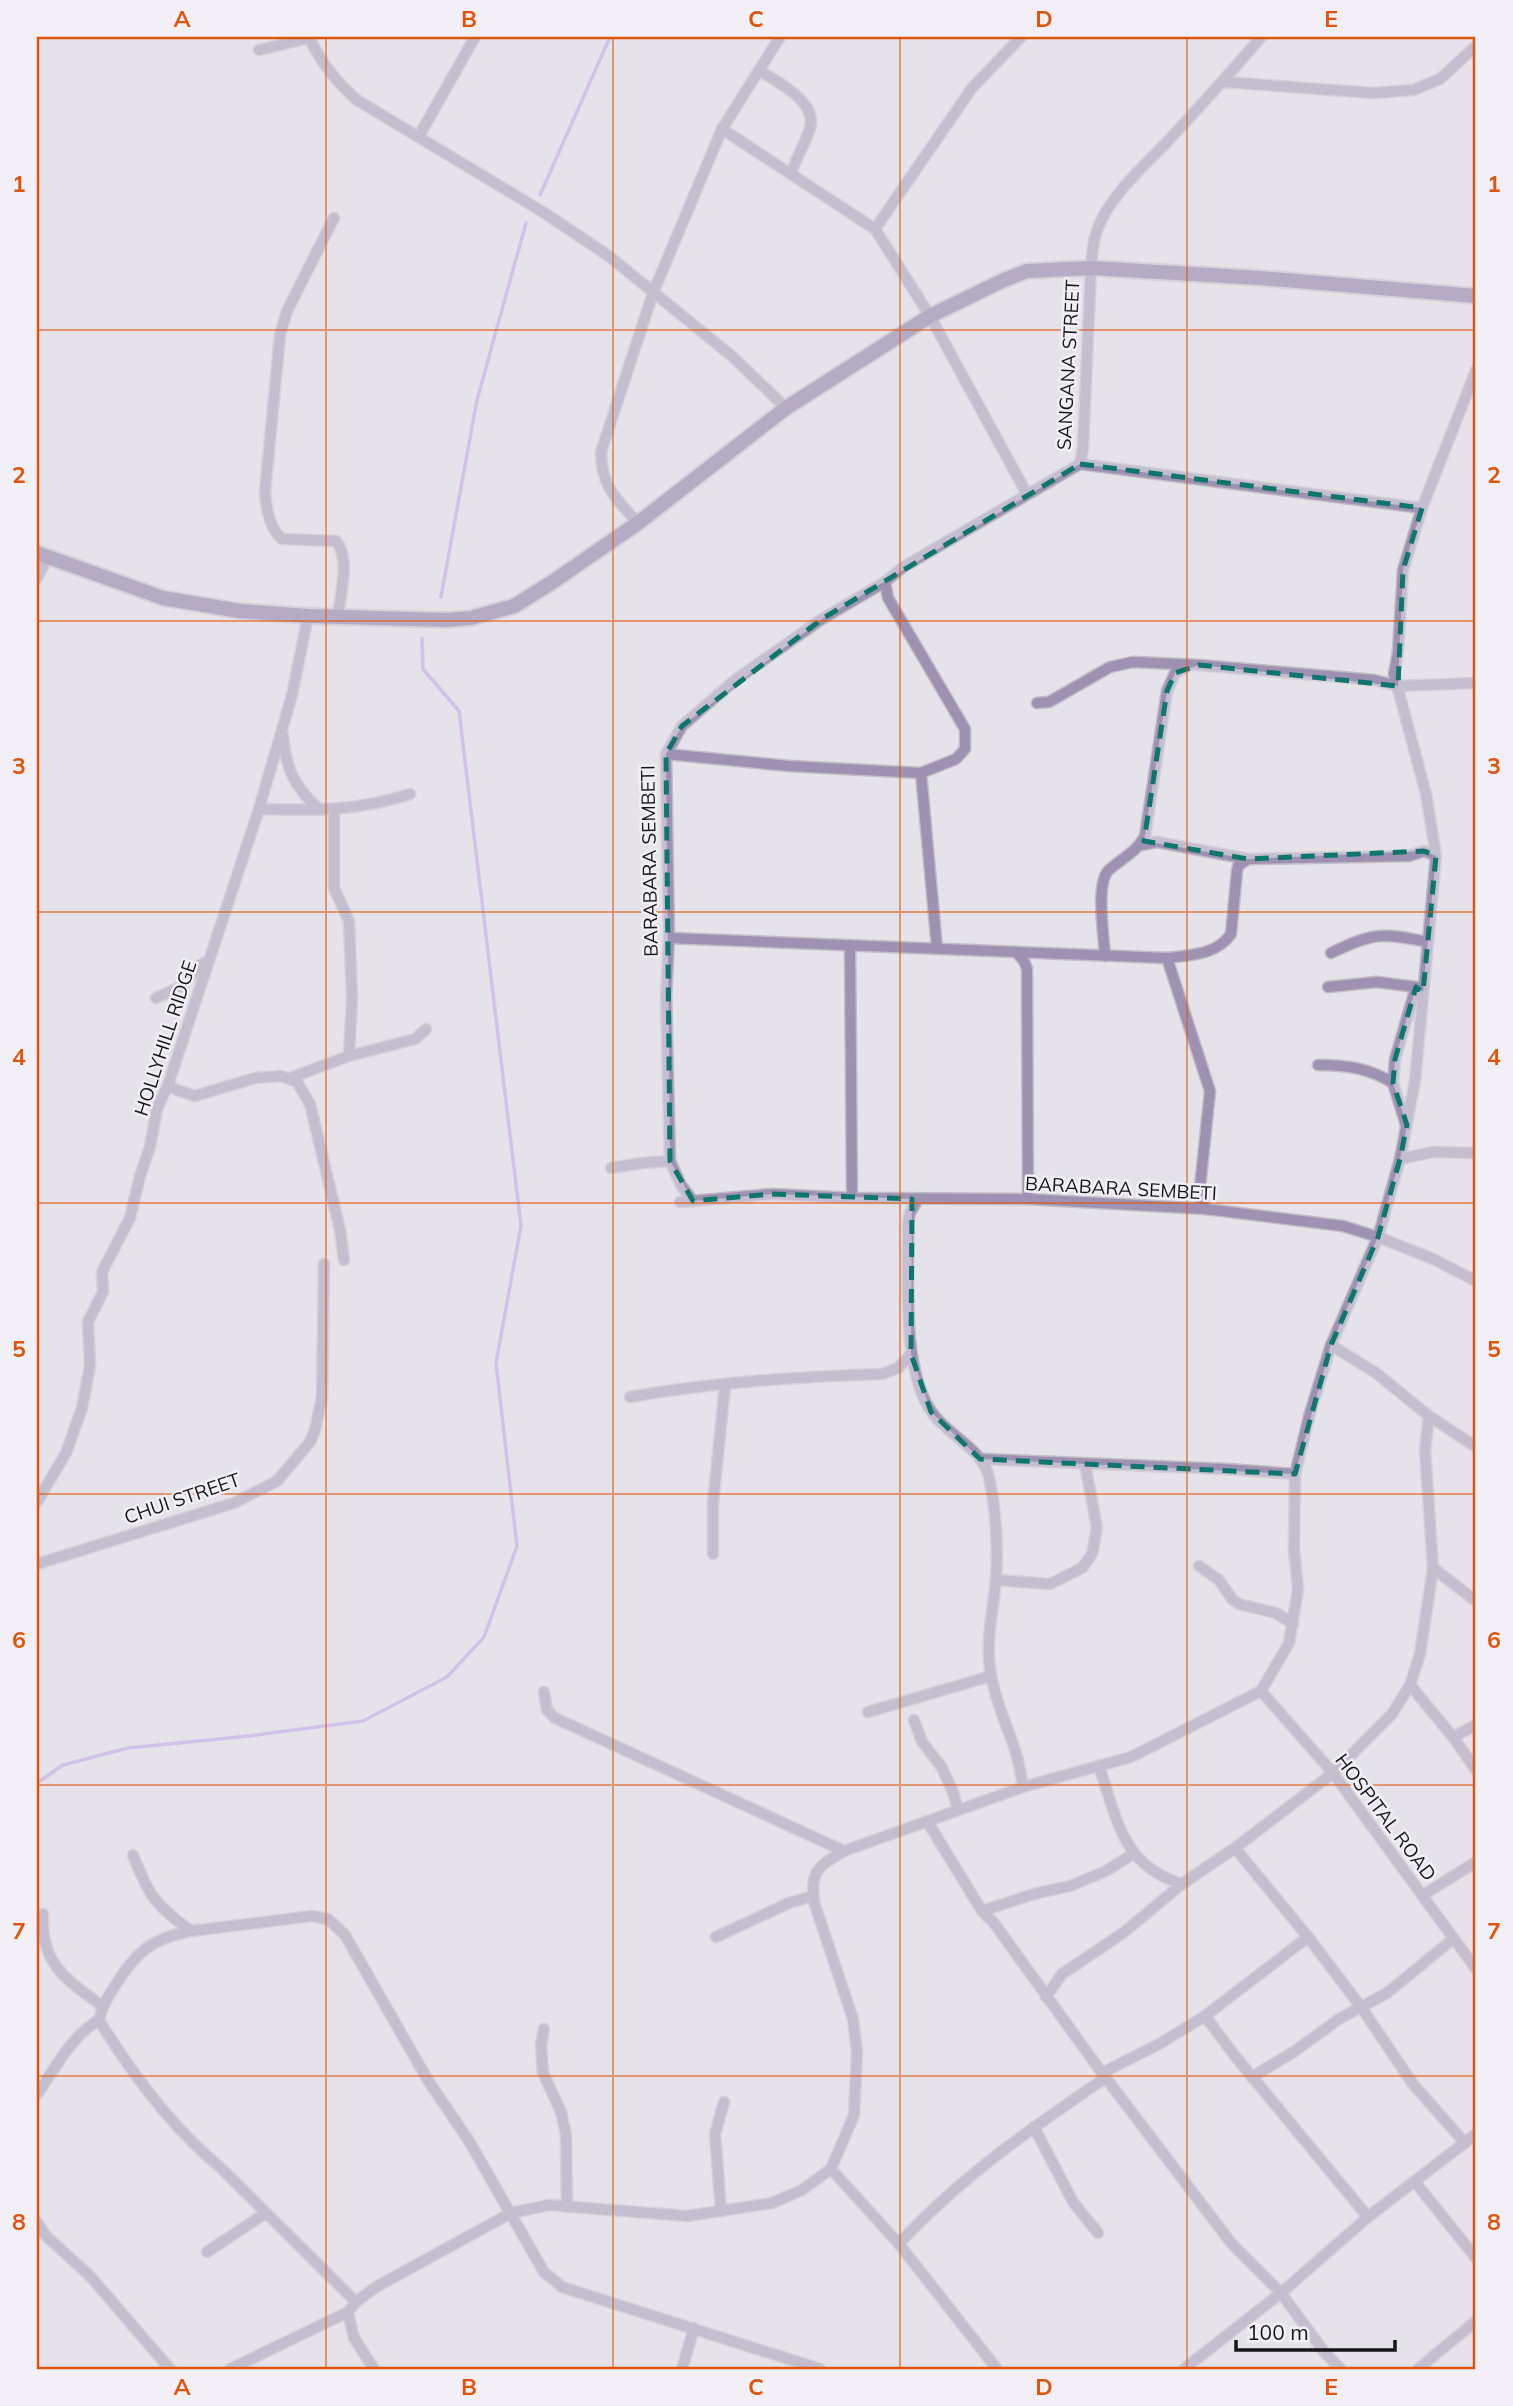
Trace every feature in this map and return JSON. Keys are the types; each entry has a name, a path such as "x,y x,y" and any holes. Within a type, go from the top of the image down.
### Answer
{"street":[{"path":"260,50 309,37 318,57 335,80 357,100 543,212 610,257 733,357 786,408"},
{"path":"419,136 475,37"},
{"path":"638,523 612,496 601,472 601,452 653,293 722,129 780,37"},
{"path":"875,229 972,88 1021,37"},
{"name":"SANGANA STREET","path":"1080,464 1091,268 1093,243 1099,225 1111,204 1130,181 1223,82 1261,37"},
{"path":"1223,82 1374,93 1413,90 1440,79 1476,46"},
{"path":"759,70 797,96 811,118 791,174"},
{"path":"722,129 875,229 930,316 1027,494"},
{"path":"334,218 286,311 280,335 265,492 266,509 277,535 282,539 336,541 342,548 344,558 338,617"},
{"path":"37,578 42,555 163,598 240,611 446,620 494,612 514,606 638,523 786,408 930,316 1027,271 1091,268 1260,278 1476,296"},
{"path":"230,2369 348,2312 356,2302 376,2287 512,2213 549,2205 687,2216 772,2203 802,2190 831,2169 854,2115 856,2052 853,2019 813,1896 812,1882 820,1865 844,1851 1023,1787 1131,1757 1261,1691 1289,1643 1293,1624 1298,1589 1294,1550 1295,1474 1310,1413 1331,1345 1378,1237 1400,1159 1415,1081 1419,990 1436,856 1426,794 1394,674 1403,570 1422,508 1471,394 1476,370"},
{"path":"1080,464 1422,508"},
{"name":"BARABARA SEMBETI","path":"693,1201 681,1185 670,1161 666,997 669,938 666,754 682,726 735,681 822,619 885,582 903,567 1080,464"},
{"path":"666,754 921,774 956,759 967,742 965,729 888,598 885,582"},
{"name":"HOLLYHILL RIDGE","path":"37,1502 66,1453 82,1408 90,1366 88,1322 103,1293 102,1272 130,1217 150,1147 156,1109 168,1085 259,809 292,695 308,616"},
{"path":"1037,703 1049,702 1097,673 1121,664 1191,665 1374,680 1398,686 1476,684"},
{"path":"1105,956 1101,890 1104,877 1140,845 1145,836 1167,691 1175,673 1191,665"},
{"path":"282,728 285,760 289,770 303,794 320,810"},
{"path":"921,774 937,948"},
{"path":"259,809 334,810 376,805 410,794"},
{"path":"334,810 334,888 349,920 352,999 349,1056"},
{"path":"1140,845 1157,842 1248,859 1409,856 1424,851 1436,856"},
{"path":"669,938 1167,958 1201,953 1226,942 1231,934 1238,866 1248,859"},
{"path":"1331,953 1361,938 1376,935 1427,942"},
{"path":"850,947 852,1198"},
{"path":"1016,952 1027,969 1028,1199"},
{"path":"1167,958 1210,1091 1199,1197 1206,1209"},
{"path":"156,998 183,986 200,965 209,961"},
{"path":"1328,987 1377,982 1419,990"},
{"path":"1407,1125 1393,1083 1395,1059 1419,990"},
{"path":"290,1078 349,1056 415,1039 426,1030"},
{"path":"1318,1065 1349,1065 1393,1083"},
{"path":"168,1085 195,1096 255,1078 281,1076 297,1082 310,1104 340,1230 344,1260"},
{"path":"1400,1159 1433,1152 1476,1153"},
{"path":"611,1168 670,1161"},
{"name":"BARABARA SEMBETI","path":"680,1202 772,1194 852,1198 1028,1199 1206,1209 1343,1226 1433,1259 1476,1281"},
{"path":"918,1199 908,1223 911,1354 931,1412 980,1459 989,1476 996,1545 996,1580 989,1630 991,1676 1016,1752 1023,1787"},
{"name":"CHUI STREET","path":"37,1564 234,1503 277,1480 310,1442 315,1430 322,1397 324,1264"},
{"path":"1331,1345 1377,1373 1429,1416 1476,1447"},
{"path":"630,1397 680,1388 725,1386 768,1379 882,1374 898,1368 911,1354"},
{"path":"713,1554 713,1503 725,1386"},
{"path":"1046,1997 1062,1974 1123,1933 1182,1884 1235,1848 1333,1773 1392,1714 1410,1685 1420,1654 1433,1567 1425,1450 1429,1416"},
{"path":"980,1459 1295,1474"},
{"path":"996,1580 1050,1584 1082,1568 1096,1544 1097,1528 1085,1464"},
{"path":"1199,1566 1219,1580 1232,1599 1239,1604 1276,1613 1293,1624"},
{"path":"1433,1567 1476,1601"},
{"path":"868,1712 991,1676"},
{"path":"1410,1685 1476,1770"},
{"name":"HOSPITAL ROAD","path":"1261,1691 1333,1773 1476,1969"},
{"path":"544,1692 547,1710 555,1718 844,1851"},
{"path":"914,1720 922,1742 942,1766 958,1810"},
{"path":"1453,1737 1476,1725"},
{"path":"1099,1766 1120,1830 1133,1854 1147,1868 1166,1879 1182,1884"},
{"path":"927,1821 982,1911 994,1923 1104,2076 1232,2244 1281,2293 1325,2353 1341,2369"},
{"path":"1235,1848 1308,1937 1413,2084 1465,2143"},
{"path":"982,1911 1034,1894 1070,1886 1106,1871 1133,1854"},
{"path":"133,1855 146,1890 163,1910 191,1931"},
{"path":"1423,1895 1476,1862"},
{"path":"716,1937 789,1903 813,1896"},
{"path":"43,1914 42,1934 46,1952 66,1979 102,2006"},
{"path":"356,2302 161,2109 120,2054 99,2020 102,2006 131,1960 156,1942 173,1934 191,1931 312,1916 328,1919 345,1935 429,2082 512,2213 544,2272 562,2287 820,2369"},
{"path":"899,2244 926,2214 984,2164 1104,2076 1205,2016 1308,1937"},
{"path":"1252,2077 1360,2007 1387,1993 1453,1939"},
{"path":"1205,2016 1368,2217"},
{"path":"37,2094 76,2038 89,2025 99,2020"},
{"path":"544,2029 541,2045 543,2073 561,2112 566,2135 567,2207"},
{"path":"721,2211 715,2134 724,2102"},
{"path":"1034,2127 1073,2202 1098,2233"},
{"path":"1184,2369 1281,2293 1368,2217 1476,2134"},
{"path":"831,2169 899,2244 997,2369"},
{"path":"1415,2182 1476,2258"},
{"path":"207,2252 266,2213"},
{"path":"37,2222 41,2237 90,2276 170,2369"},
{"path":"348,2312 354,2337 374,2369"},
{"path":"1418,2369 1476,2321"},
{"path":"682,2369 694,2328"},
{"path":"981,2369 990,2359"}],"highlighted area":[{"path":"1080,464 1422,508 1403,570 1398,686 1199,665 1175,673 1167,691 1144,841 1248,859 1424,851 1436,856 1423,992 1416,987 1395,1059 1393,1083 1407,1125 1400,1159 1378,1237 1331,1345 1295,1474 980,1459 931,1412 911,1354 912,1199 772,1194 693,1201 670,1161 666,754 682,726 822,619"}],"waterway":[{"path":"540,195 610,37"},
{"path":"441,597 477,400 526,223"},
{"path":"37,1783 63,1765 128,1748 363,1721 447,1677 484,1637 517,1546 496,1363 521,1226 459,711 423,669 422,638"}]}
